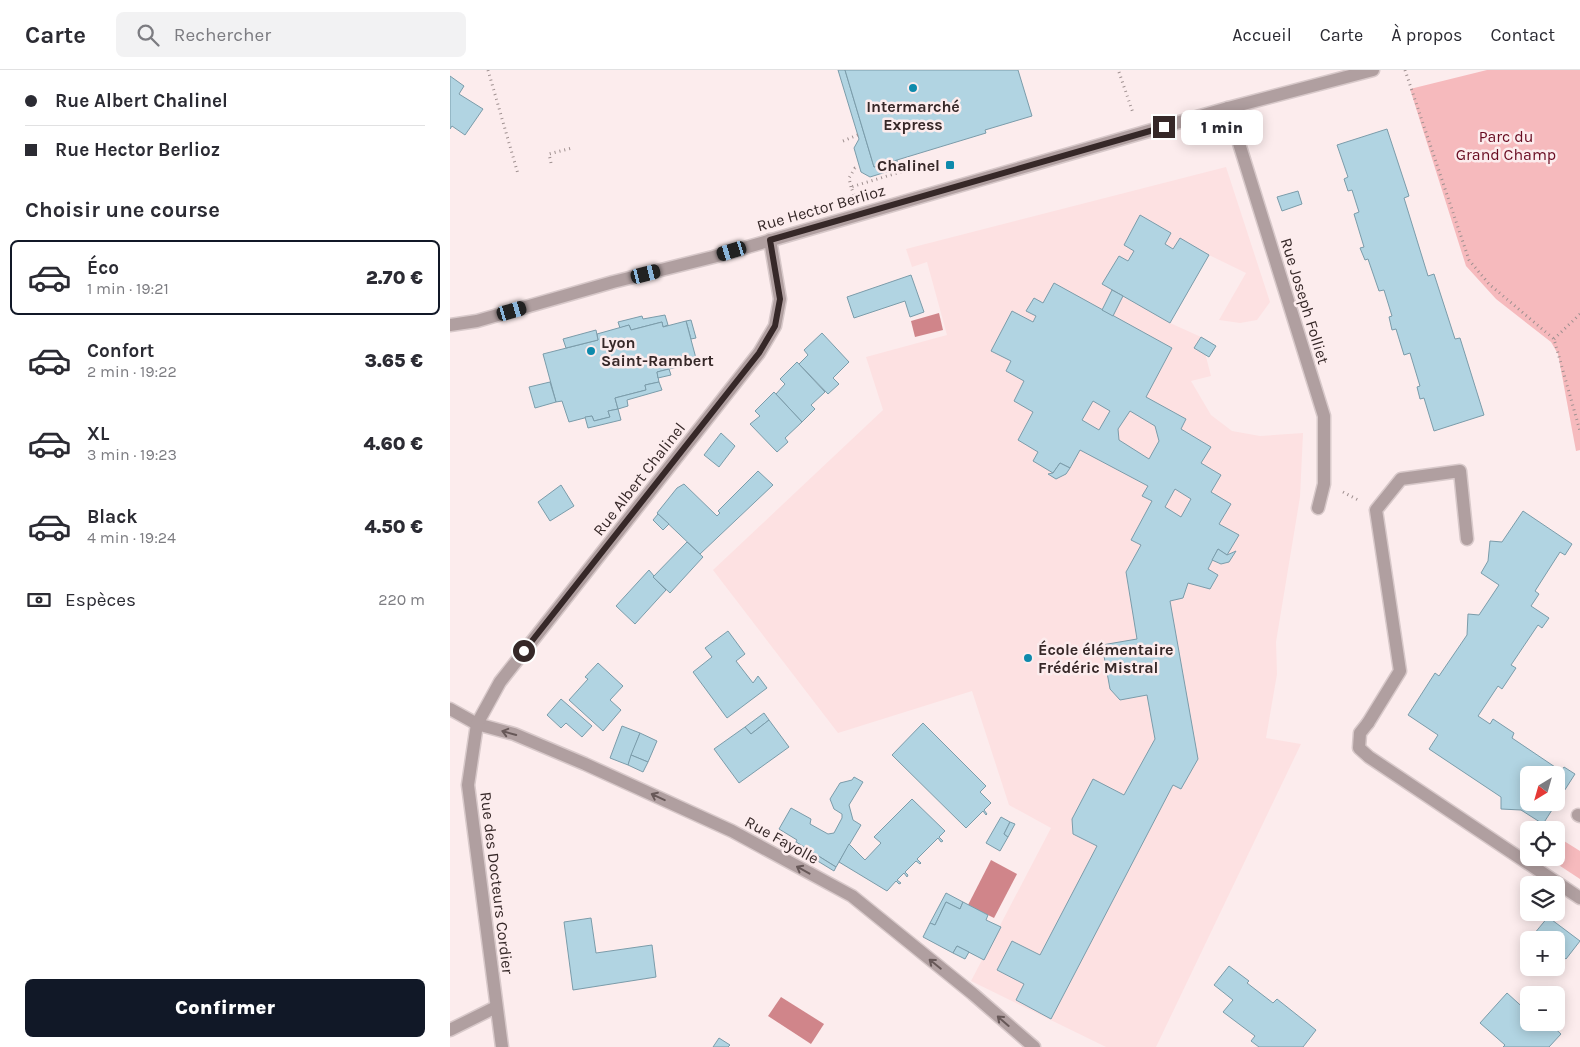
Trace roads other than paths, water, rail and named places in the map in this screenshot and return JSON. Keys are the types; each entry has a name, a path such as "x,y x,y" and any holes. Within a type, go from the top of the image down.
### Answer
{"street":[{"name":"Rue Hector Berlioz","path":"450,325 477,321 605,284 714,257 1228,108 1373,70"},
{"name":"Rue Joseph Folliet","path":"1228,108 1324,416 1324,484 1318,508"},
{"name":"Rue Albert Chalinel","path":"477,724 500,682 759,353 775,326 780,299 770,240"},
{"path":"1467,539 1460,471 1401,479 1376,510 1400,670 1360,733 1359,748 1580,898"},
{"path":"450,709 477,724"},
{"name":"Rue des Docteurs Cordier","path":"477,724 468,785 502,1047"},
{"name":"Rue Fayolle","path":"477,724 514,734 680,807 732,831 852,896 1034,1047"},
{"path":"450,1030 496,1006"}],"place":[{"name":"Intermarché Express","path":"913,88"},
{"name":"Chalinel","path":"950,165"},
{"name":"Lyon Saint-Rambert","path":"591,351"},
{"name":"École élémentaire Frédéric Mistral","path":"1028,658"}],"park label":[{"name":"Parc du Grand Champ","path":"1506,145"}]}
